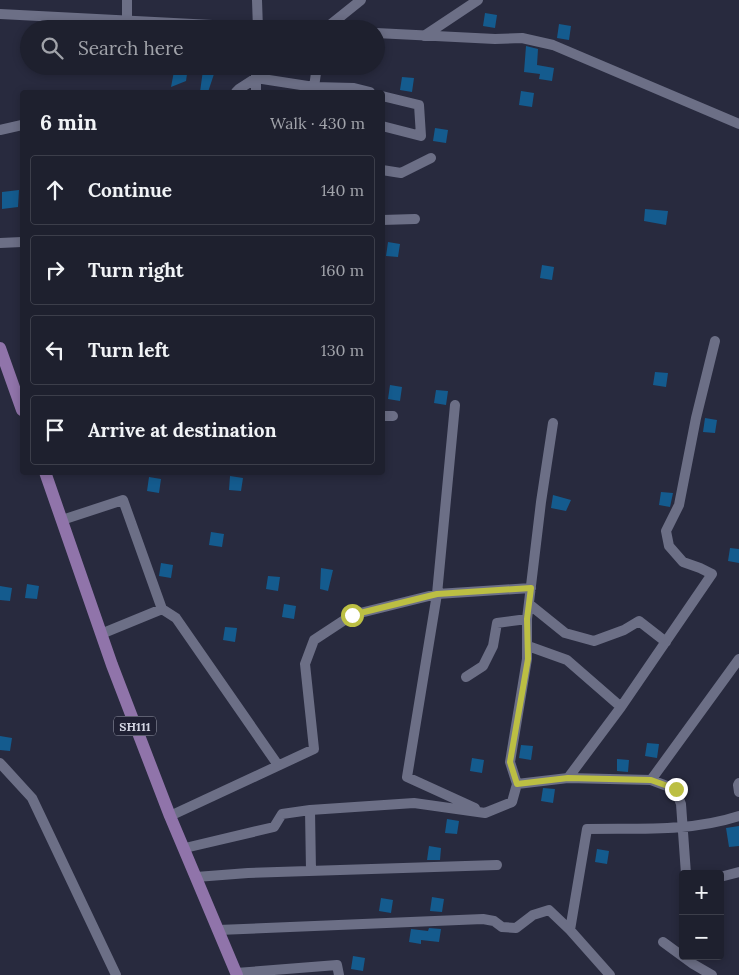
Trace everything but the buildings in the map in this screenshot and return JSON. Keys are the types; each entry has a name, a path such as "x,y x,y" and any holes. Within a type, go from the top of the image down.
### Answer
{"main road":[{"path":"0,348 20,404"},
{"name":"SH111","path":"46,475 102,634 170,816 185,848 236,974"}],"street":[{"path":"0,14 127,20 127,0"},
{"path":"257,0 258,20"},
{"path":"335,20 361,0"},
{"path":"424,36 478,0"},
{"path":"385,34 495,39 522,38 552,45 739,124"},
{"path":"314,87 316,75"},
{"path":"256,78 256,90"},
{"path":"238,90 256,78 314,87 362,90"},
{"path":"385,97 419,105 421,136 385,127"},
{"path":"0,130 20,125"},
{"path":"385,170 401,173 431,158"},
{"path":"385,220 415,219"},
{"path":"0,243 20,242"},
{"path":"568,778 621,707 712,574 683,562 669,546 666,530 678,505 696,418 715,341"},
{"path":"455,405 437,594 407,777 485,813"},
{"path":"185,848 274,827 282,814 310,810 414,803 485,813 512,802 517,784 510,762 528,659 527,619 553,423"},
{"path":"62,520 123,500 162,609 176,618 278,766"},
{"path":"170,816 314,749 305,664 314,640 352,615 437,594 531,588"},
{"path":"529,604 565,633 594,641 624,630 640,621 666,642"},
{"path":"102,634 162,609"},
{"path":"466,677 483,666 493,646 497,623 527,619"},
{"path":"528,646 566,660 621,707"},
{"path":"651,780 739,659"},
{"path":"0,762 32,798 116,975"},
{"path":"517,784 568,778 651,780 676,789 681,804 686,870"},
{"path":"739,783 739,792"},
{"path":"310,810 311,871"},
{"path":"570,930 586,829 682,828 724,821 739,816"},
{"path":"196,877 497,865"},
{"path":"724,875 739,872"},
{"path":"218,930 483,920 494,921 502,927 516,928 533,915 549,910 570,930 610,975"},
{"path":"663,942 679,952"},
{"path":"692,960 712,975"},
{"path":"236,974 338,965 338,975"}],"route":[{"path":"352,615 437,594 531,588 527,619 528,659 510,762 517,784 568,778 651,780 676,789"}]}
